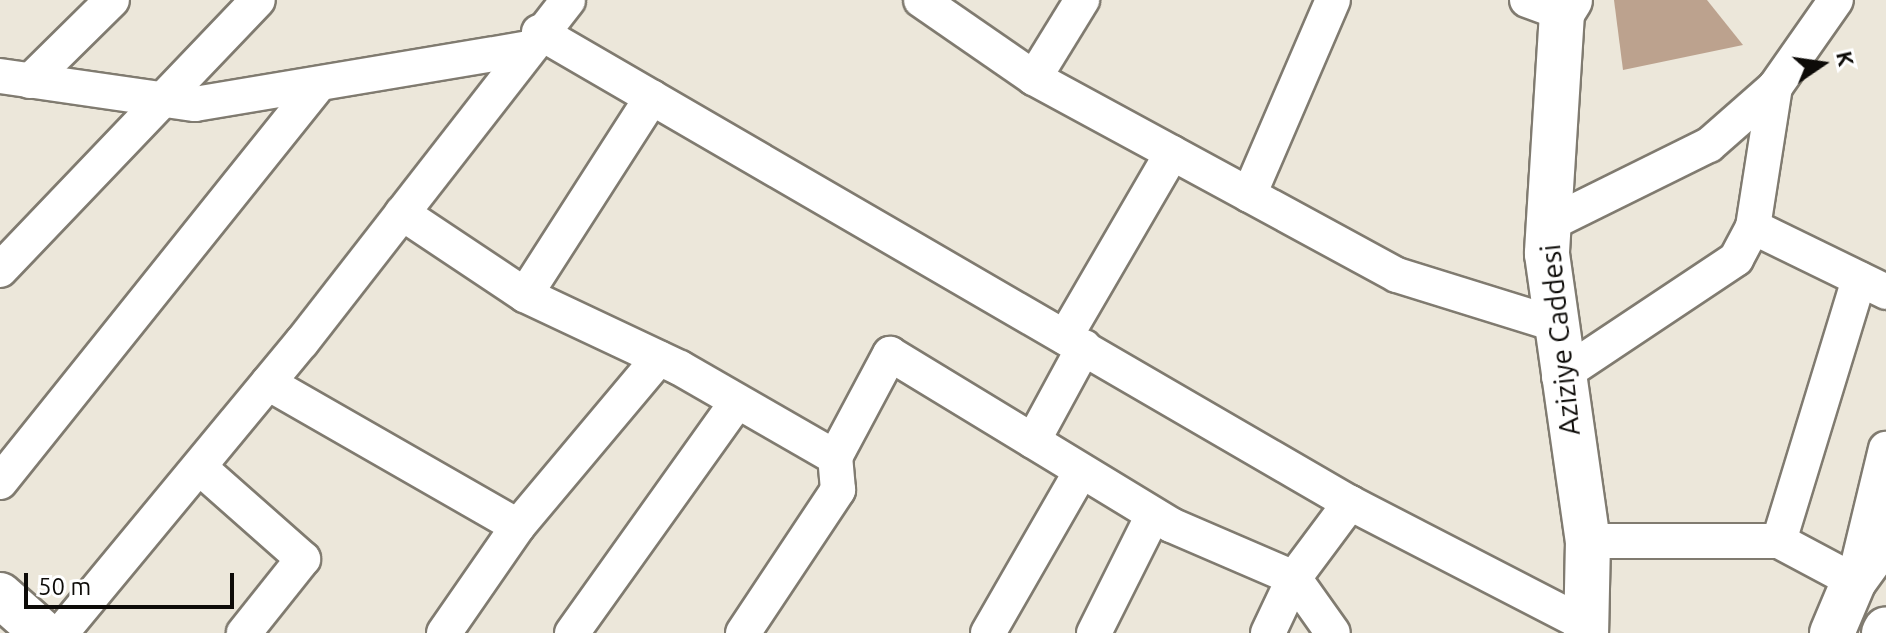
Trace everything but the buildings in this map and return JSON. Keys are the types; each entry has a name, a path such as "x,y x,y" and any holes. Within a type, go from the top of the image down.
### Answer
{"main road":[{"name":"Aziziye Caddesi","path":"1553,4 1549,224 1554,324 1559,377 1588,541 1586,629"},
{"path":"1832,633 1854,581 1886,537"},
{"path":"0,595 43,633"}],"street":[{"path":"9,80 112,0"},
{"path":"0,270 258,0"},
{"path":"61,633 268,383 532,41 568,0"},
{"path":"921,0 1034,78 1397,275 1554,324"},
{"path":"1034,78 1082,0"},
{"path":"1249,195 1333,0"},
{"path":"1549,224 1709,145 1775,87 1836,0"},
{"path":"9,80 195,104 319,84 532,41 652,97 1350,503 1586,629"},
{"path":"0,482 319,84"},
{"path":"1559,377 1736,259 1753,227 1775,87"},
{"path":"525,295 652,97"},
{"path":"1033,441 1074,342 1172,153"},
{"path":"402,213 525,295 659,358 835,457"},
{"path":"1753,227 1873,285 1779,541"},
{"path":"743,633 838,490 835,457 890,354 1153,515 1294,578 1333,633"},
{"path":"444,633 518,526 659,358"},
{"path":"268,383 518,526"},
{"path":"572,633 737,402"},
{"path":"1588,541 1779,541 1854,581 1886,449"},
{"path":"199,467 303,559 244,633"},
{"path":"988,633 1081,471"},
{"path":"1268,633 1294,578 1350,503"},
{"path":"1094,633 1153,515"}]}
